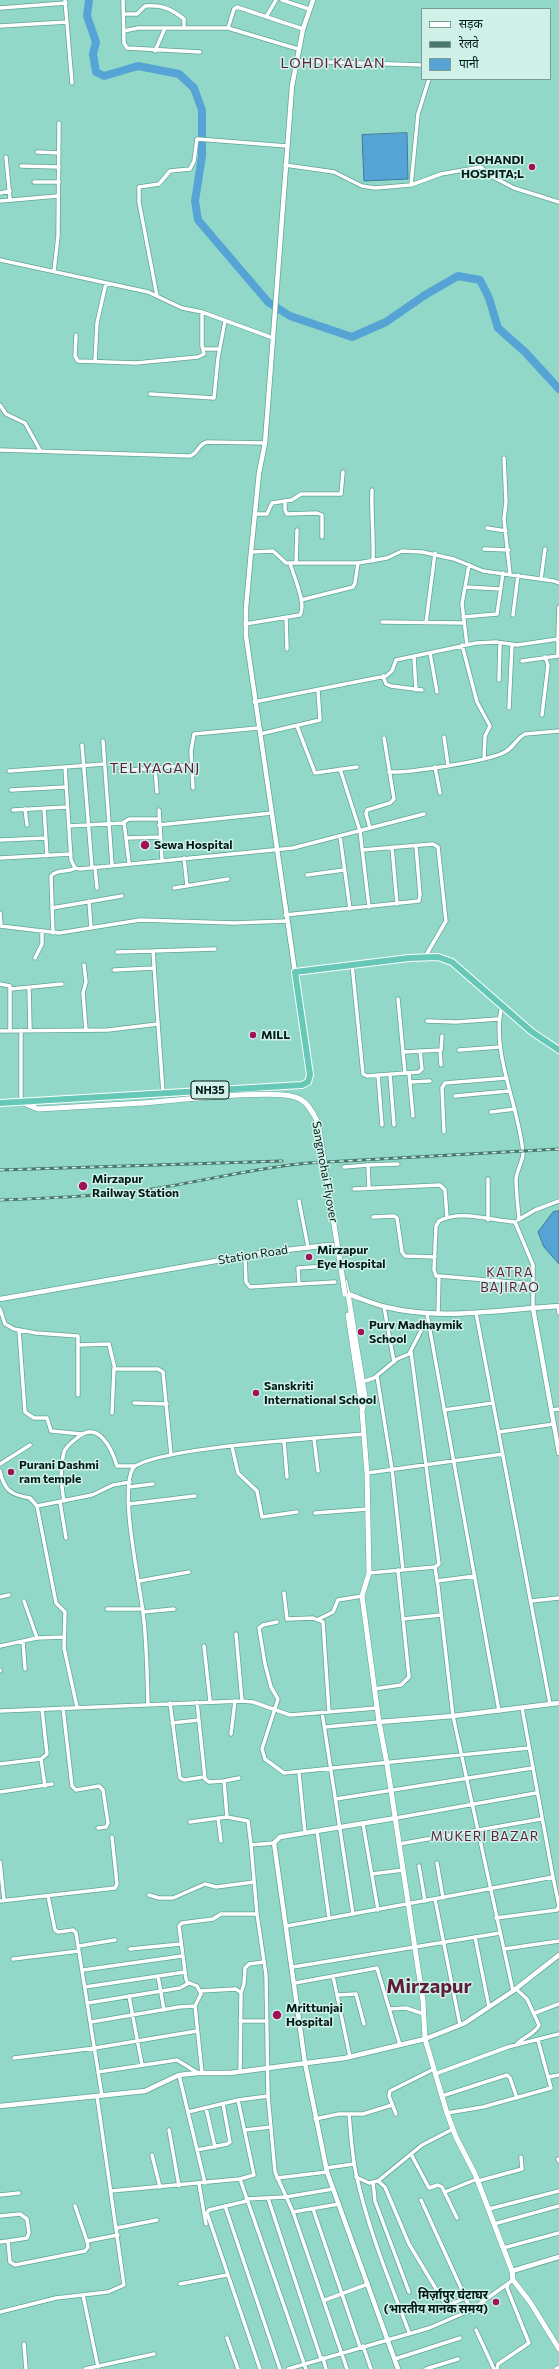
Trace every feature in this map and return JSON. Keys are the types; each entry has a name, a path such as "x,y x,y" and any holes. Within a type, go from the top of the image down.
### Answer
{"highway":[{"path":"295,972 352,964 438,957 452,962 545,1043 559,1050"},
{"name":"NH35","path":"0,1103 162,1092 297,1086 306,1084 310,1074 295,972"}],"main road":[{"name":"Sangmohai Flyover","path":"21,1102 38,1110 273,1094 300,1099 309,1107 318,1123 346,1294 362,1411"},
{"path":"346,1294 365,1397 362,1411 367,1473 369,1573 362,1596 378,1722 396,1818 424,2014 425,2039 453,2129 478,2180 512,2271 511,2281 530,2302 559,2349"}],"street":[{"path":"123,0 124,43 127,48 155,51 200,52"},
{"path":"266,17 276,0"},
{"path":"282,0 309,9"},
{"path":"295,972 285,915 277,848 254,702 245,624 259,473 265,443 285,165 296,61 303,29 313,0"},
{"path":"0,8 66,1 72,84"},
{"path":"123,14 137,14 145,6 162,5 172,10 184,20 184,28"},
{"path":"228,28 236,7 303,29"},
{"path":"0,26 67,22"},
{"path":"124,31 138,28 228,28 298,49"},
{"path":"155,51 166,28"},
{"path":"296,61 421,65"},
{"path":"411,185 418,114 429,80"},
{"path":"54,271 57,247 59,123"},
{"path":"157,296 139,202 138,188 141,186 160,184 170,171 190,169 194,161 196,140 207,139 287,146"},
{"path":"37,152 59,153"},
{"path":"6,157 10,199"},
{"path":"285,165 334,172 362,186 376,188 411,185 441,174 481,167 489,175 514,188 559,202"},
{"path":"21,166 59,167"},
{"path":"34,182 59,182"},
{"path":"0,193 10,191"},
{"path":"0,201 58,196"},
{"path":"0,260 54,271 157,296 182,308 202,312 273,338"},
{"path":"95,361 97,322 106,283"},
{"path":"76,335 76,359 136,363 198,358 204,354 202,312"},
{"path":"150,394 214,398 219,349 224,321"},
{"path":"203,349 219,349"},
{"path":"0,405 6,414 24,423 40,450"},
{"path":"0,450 40,450 190,456 194,455 201,444 207,442 265,443"},
{"path":"504,458 506,531 510,574"},
{"path":"255,514 267,514 272,503 285,501 301,494 341,494 343,472"},
{"path":"372,490 371,526 374,538 374,561"},
{"path":"285,501 287,514 321,513 323,518 322,537"},
{"path":"487,528 506,531"},
{"path":"296,563 297,530"},
{"path":"484,549 508,550"},
{"path":"541,579 545,549"},
{"path":"251,552 273,551 284,561 290,563 358,563 387,558 402,551 435,553 483,571 518,575 559,584"},
{"path":"426,623 435,553"},
{"path":"245,624 300,615 301,600 290,563"},
{"path":"301,600 353,587 358,563"},
{"path":"468,565 463,617 464,645 477,702 490,726 484,736 484,758"},
{"path":"463,617 496,614 503,573"},
{"path":"514,615 518,575"},
{"path":"465,586 501,588"},
{"path":"522,661 559,656 559,607"},
{"path":"286,617 287,649"},
{"path":"382,622 464,623"},
{"path":"254,702 383,676 392,671 396,660 464,645 500,643 512,645 558,639"},
{"path":"499,680 500,643"},
{"path":"509,708 512,645"},
{"path":"430,653 437,692"},
{"path":"414,657 416,690"},
{"path":"542,715 548,665 545,658"},
{"path":"383,676 386,684 391,686 422,690"},
{"path":"259,734 320,720 318,690"},
{"path":"297,726 314,774 340,768 357,767"},
{"path":"193,788 191,747 195,734 258,728"},
{"path":"389,772 436,767 484,758 506,752 525,734 559,731"},
{"path":"444,737 448,765"},
{"path":"370,828 366,814 367,810 393,801 384,738"},
{"path":"103,741 112,865"},
{"path":"82,745 88,825 97,888"},
{"path":"9,771 104,764"},
{"path":"120,771 192,765"},
{"path":"65,767 71,854 75,868"},
{"path":"436,767 440,794"},
{"path":"155,768 157,792"},
{"path":"340,768 360,831 369,907"},
{"path":"11,790 66,787"},
{"path":"13,810 68,807"},
{"path":"44,808 47,856"},
{"path":"25,809 27,825"},
{"path":"158,810 162,860"},
{"path":"159,825 272,814"},
{"path":"53,933 52,873 75,868 93,868 277,848 293,848 424,814"},
{"path":"69,826 124,823 129,819 159,819"},
{"path":"124,823 129,864"},
{"path":"340,836 350,909"},
{"path":"126,838 160,837"},
{"path":"0,840 46,838"},
{"path":"362,850 433,844 438,846 447,916 446,921 425,957"},
{"path":"285,915 416,902 420,898 416,846"},
{"path":"392,847 397,904"},
{"path":"0,858 71,854"},
{"path":"184,858 187,886"},
{"path":"307,875 344,870"},
{"path":"174,888 228,879"},
{"path":"52,908 122,896"},
{"path":"89,902 91,928"},
{"path":"0,913 0,926 53,933 154,920 234,923 286,921"},
{"path":"35,958 42,944 42,931"},
{"path":"117,952 215,949"},
{"path":"153,951 162,1092"},
{"path":"352,964 362,1072 365,1076 407,1073 422,1070 420,1051"},
{"path":"84,965 86,982 83,993 86,1030"},
{"path":"114,970 154,968"},
{"path":"0,984 9,984 11,989 10,1031"},
{"path":"11,989 62,984"},
{"path":"28,988 30,1030"},
{"path":"398,999 403,1052 410,1082 413,1116"},
{"path":"502,1006 498,1019 497,1034 509,1091 515,1109 523,1154 516,1178 519,1219"},
{"path":"427,1021 456,1022 498,1019"},
{"path":"0,1031 108,1030 158,1024"},
{"path":"21,1030 21,1102"},
{"path":"441,1065 440,1050 442,1049 442,1036"},
{"path":"459,1050 500,1047"},
{"path":"403,1052 440,1050"},
{"path":"390,1074 394,1125"},
{"path":"378,1075 382,1125"},
{"path":"444,1132 442,1088 445,1083 507,1078"},
{"path":"410,1082 430,1081"},
{"path":"455,1096 509,1091"},
{"path":"490,1112 515,1109"},
{"path":"344,1167 398,1164"},
{"path":"368,1165 369,1188"},
{"path":"488,1180 488,1220"},
{"path":"354,1189 440,1185 445,1190 447,1218"},
{"path":"299,1201 308,1247"},
{"path":"534,1284 439,1276 435,1274 437,1222 447,1218 476,1215 488,1220 515,1222 535,1210 559,1201"},
{"path":"374,1217 394,1216 398,1218 402,1252 405,1256 435,1257"},
{"path":"515,1222 531,1258 534,1284 534,1308 559,1453"},
{"name":"Station Road","path":"0,1299 244,1256 308,1247 338,1245 346,1294"},
{"path":"244,1256 248,1286 335,1282"},
{"path":"299,1284 298,1268 342,1264"},
{"path":"438,1314 439,1276"},
{"path":"346,1294 384,1307 427,1314 476,1313 558,1306 559,1314"},
{"path":"384,1307 394,1362"},
{"path":"0,1309 5,1324 19,1330 50,1335 75,1334 79,1339 78,1395"},
{"path":"476,1313 550,1704"},
{"path":"427,1314 499,1710"},
{"path":"369,1573 435,1567 439,1562 411,1352 420,1332 429,1323"},
{"path":"19,1330 25,1412 34,1418 47,1418 51,1431 82,1434 93,1432 104,1438 108,1443 117,1466 135,1466 171,1455 232,1447 364,1434"},
{"path":"79,1345 110,1344 114,1368 112,1413"},
{"path":"362,1382 377,1376 394,1362 411,1352"},
{"path":"114,1368 118,1370 161,1370 165,1375 171,1455"},
{"path":"377,1376 392,1469 403,1570"},
{"path":"134,1403 167,1404"},
{"path":"444,1410 493,1403"},
{"path":"552,1410 559,1409"},
{"path":"499,1432 554,1424"},
{"path":"66,1538 61,1481 64,1452 67,1447 82,1434"},
{"path":"314,1439 318,1471"},
{"path":"284,1441 287,1477"},
{"path":"0,1464 30,1445"},
{"path":"232,1447 238,1473 257,1491 262,1517 297,1512"},
{"path":"367,1473 503,1454"},
{"path":"135,1466 132,1470 129,1487 129,1504 143,1610 148,1705"},
{"path":"0,1471 2,1482 8,1491 17,1496 30,1498 37,1506 56,1603 66,1612 64,1637 77,1707"},
{"path":"37,1506 97,1494 114,1485 130,1482"},
{"path":"129,1487 153,1484"},
{"path":"129,1504 196,1496"},
{"path":"315,1513 368,1509"},
{"path":"435,1567 438,1580 453,1716 460,1756 489,1889 514,1990 525,1996 538,2021 538,2028 522,2038 516,2045"},
{"path":"374,1689 401,1685 409,1677 398,1570"},
{"path":"139,1581 189,1572"},
{"path":"438,1580 475,1576"},
{"path":"284,1593 287,1619 319,1619 335,1610 338,1600 362,1596"},
{"path":"0,1597 9,1595"},
{"path":"531,1601 559,1598"},
{"path":"24,1601 37,1638"},
{"path":"107,1609 174,1609"},
{"path":"403,1619 441,1615"},
{"path":"319,1619 324,1628 329,1712"},
{"path":"277,1622 263,1625 259,1628 265,1664 272,1687 278,1697 262,1744 265,1759 284,1774 529,1748"},
{"path":"236,1634 242,1701"},
{"path":"0,1646 37,1638 64,1637"},
{"path":"23,1640 25,1669"},
{"path":"204,1646 210,1701"},
{"path":"0,1711 210,1701 253,1702 290,1715 377,1708"},
{"path":"232,1734 235,1701"},
{"path":"197,1702 204,1777 209,1782 239,1778"},
{"path":"170,1703 180,1778 184,1780 204,1777"},
{"path":"325,1727 453,1716 559,1703"},
{"path":"63,1708 72,1786 76,1790 99,1786 104,1790 108,1823 106,1827 98,1828"},
{"path":"496,1918 557,1910 559,1906 536,1793 522,1708"},
{"path":"0,1764 41,1759 47,1754 48,1750 42,1709"},
{"path":"322,1712 353,1914"},
{"path":"172,1723 199,1720"},
{"path":"41,1759 45,1786"},
{"path":"336,1798 391,1788 532,1768"},
{"path":"299,1773 305,1833"},
{"path":"224,1781 227,1817"},
{"path":"0,1792 52,1784"},
{"path":"251,1845 274,1843 280,1838 305,1833 536,1793"},
{"path":"190,1822 227,1817 248,1821 256,1914 264,1962 267,2021 268,2096 277,2178 293,2212 325,2300 347,2369"},
{"path":"218,1818 221,1841"},
{"path":"399,1844 541,1819"},
{"path":"364,1824 378,1910"},
{"path":"317,1831 330,1918"},
{"path":"0,1862 2,1901 115,1888 117,1884 112,1837"},
{"path":"274,1843 293,1967 305,2063 315,2119 327,2170 389,2339 398,2369"},
{"path":"437,1863 443,1898"},
{"path":"419,1866 425,1901"},
{"path":"372,1874 403,1870"},
{"path":"287,1926 553,1877"},
{"path":"149,1895 159,1898 173,1898 205,1884 216,1887 254,1882"},
{"path":"0,2312 56,2298 108,2292 124,2285 111,2191 95,2048 83,1970 75,1931 58,1932 55,1930 48,1896"},
{"path":"435,1899 460,2025"},
{"path":"189,1983 185,1972 178,1928 182,1923 213,1919 221,1914 256,1914"},
{"path":"293,1967 500,1933"},
{"path":"475,1937 489,2007"},
{"path":"78,1946 115,1940"},
{"path":"504,1949 559,1941"},
{"path":"130,1949 181,1944"},
{"path":"13,1960 79,1951"},
{"path":"83,1970 182,1956"},
{"path":"0,2106 145,2091 179,2075 240,2072 350,2057 425,2039 460,2025 514,1990 559,1956"},
{"path":"240,2072 241,1993 244,1984 245,1968 249,1964 264,1962"},
{"path":"295,1983 377,1968 400,2045"},
{"path":"86,1987 185,1972"},
{"path":"158,1976 164,2010"},
{"path":"333,1976 350,2057"},
{"path":"88,2003 180,1988 189,1983 194,1984 200,1991 200,1998 195,2006 200,2073"},
{"path":"200,1991 236,1989 241,1993"},
{"path":"337,1996 356,1994 364,2024"},
{"path":"129,1996 142,2065"},
{"path":"535,2013 559,2004"},
{"path":"91,2022 185,2006 195,2006"},
{"path":"389,2009 406,2008 424,2014"},
{"path":"240,2021 267,2021"},
{"path":"14,2058 95,2048 197,2030"},
{"path":"396,2114 388,2093 392,2088 435,2071 516,2045 559,2034"},
{"path":"447,2112 483,2108 548,2090 552,2086 538,2040"},
{"path":"98,2072 177,2060 200,2073"},
{"path":"179,2075 205,2183"},
{"path":"442,2096 507,2075 510,2078 517,2098"},
{"path":"549,2077 559,2075"},
{"path":"188,2112 238,2100 268,2096"},
{"path":"111,2191 198,2184 240,2179 254,2174 238,2100"},
{"path":"197,2150 215,2147 230,2142 223,2104"},
{"path":"315,2119 349,2114 363,2114 392,2105"},
{"path":"206,2108 215,2147"},
{"path":"349,2114 356,2177 376,2247 409,2332"},
{"path":"245,2130 271,2127"},
{"path":"375,2182 422,2145 453,2129"},
{"path":"169,2130 180,2186"},
{"path":"411,2154 428,2187 440,2185 445,2192 457,2218"},
{"path":"152,2155 160,2187"},
{"path":"445,2192 478,2180 522,2169 521,2157"},
{"path":"277,2178 354,2164"},
{"path":"356,2177 375,2182 385,2187 409,2244 444,2302 451,2304 466,2298"},
{"path":"240,2179 306,2369"},
{"path":"375,2182 375,2201 410,2292"},
{"path":"198,2184 227,2275 260,2369"},
{"path":"206,2211 247,2200 286,2197 333,2188"},
{"path":"488,2209 559,2191"},
{"path":"0,2195 19,2193"},
{"path":"268,2198 326,2369"},
{"path":"421,2200 471,2310"},
{"path":"293,2212 314,2210 339,2204"},
{"path":"8,2241 11,2264 15,2265 86,2251 88,2247 87,2241 75,2206"},
{"path":"225,2206 280,2369"},
{"path":"494,2224 559,2206"},
{"path":"314,2210 342,2294 371,2369"},
{"path":"206,2211 206,2224"},
{"path":"0,2216 20,2214 27,2219 29,2233 27,2238 0,2242"},
{"path":"117,2228 157,2220"},
{"path":"503,2248 559,2234"},
{"path":"87,2241 118,2235"},
{"path":"512,2271 559,2257"},
{"path":"180,2284 227,2275"},
{"path":"288,2369 409,2332 429,2328 471,2310 511,2281"},
{"path":"497,2369 498,2364 529,2343 507,2288 511,2281"},
{"path":"325,2300 368,2284"},
{"path":"83,2295 98,2367"},
{"path":"476,2330 494,2369"},
{"path":"227,2338 238,2369"},
{"path":"395,2359 460,2338"},
{"path":"24,2344 26,2369"},
{"path":"85,2369 154,2354"},
{"path":"426,2369 458,2359"}],"water":[{"path":"407,133 408,179 364,181 362,135"},
{"path":"559,1211 559,1264 544,1247 538,1232 553,1212"}],"waterway":[{"path":"89,0 87,16 96,42 93,54 96,72 104,76 138,66 179,74 194,88 202,110 202,156 195,201 198,220 268,302 290,316 352,337 386,322 425,295 458,276 480,280 489,298 498,328 525,352 559,389"}],"railway":[{"path":"0,1200 76,1196 152,1189 269,1168 308,1163 559,1149"},
{"path":"0,1170 282,1161"}],"place":[{"name":"LOHANDI HOSPITA;L","path":"532,167"},
{"name":"Sewa Hospital","path":"145,845"},
{"name":"MILL","path":"253,1035"},
{"name":"Mirzapur Railway Station","path":"83,1186"},
{"name":"Mirzapur Eye Hospital","path":"309,1257"},
{"name":"Purv Madhaymik School","path":"361,1332"},
{"name":"Sanskriti International School","path":"256,1393"},
{"name":"Purani Dashmi ram temple","path":"11,1472"},
{"name":"Mrittunjai Hospital","path":"277,2015"},
{"name":"मिर्ज़ापुर घंटाघर (भारतीय मानक समय)","path":"496,2302"}],"district":[{"name":"LOHDI KALAN","path":"333,63"},
{"name":"TELIYAGANJ","path":"155,768"},
{"name":"KATRA BAJIRAO","path":"510,1280"},
{"name":"MUKERI BAZAR","path":"485,1837"},
{"name":"Mirzapur","path":"429,1986"}]}
